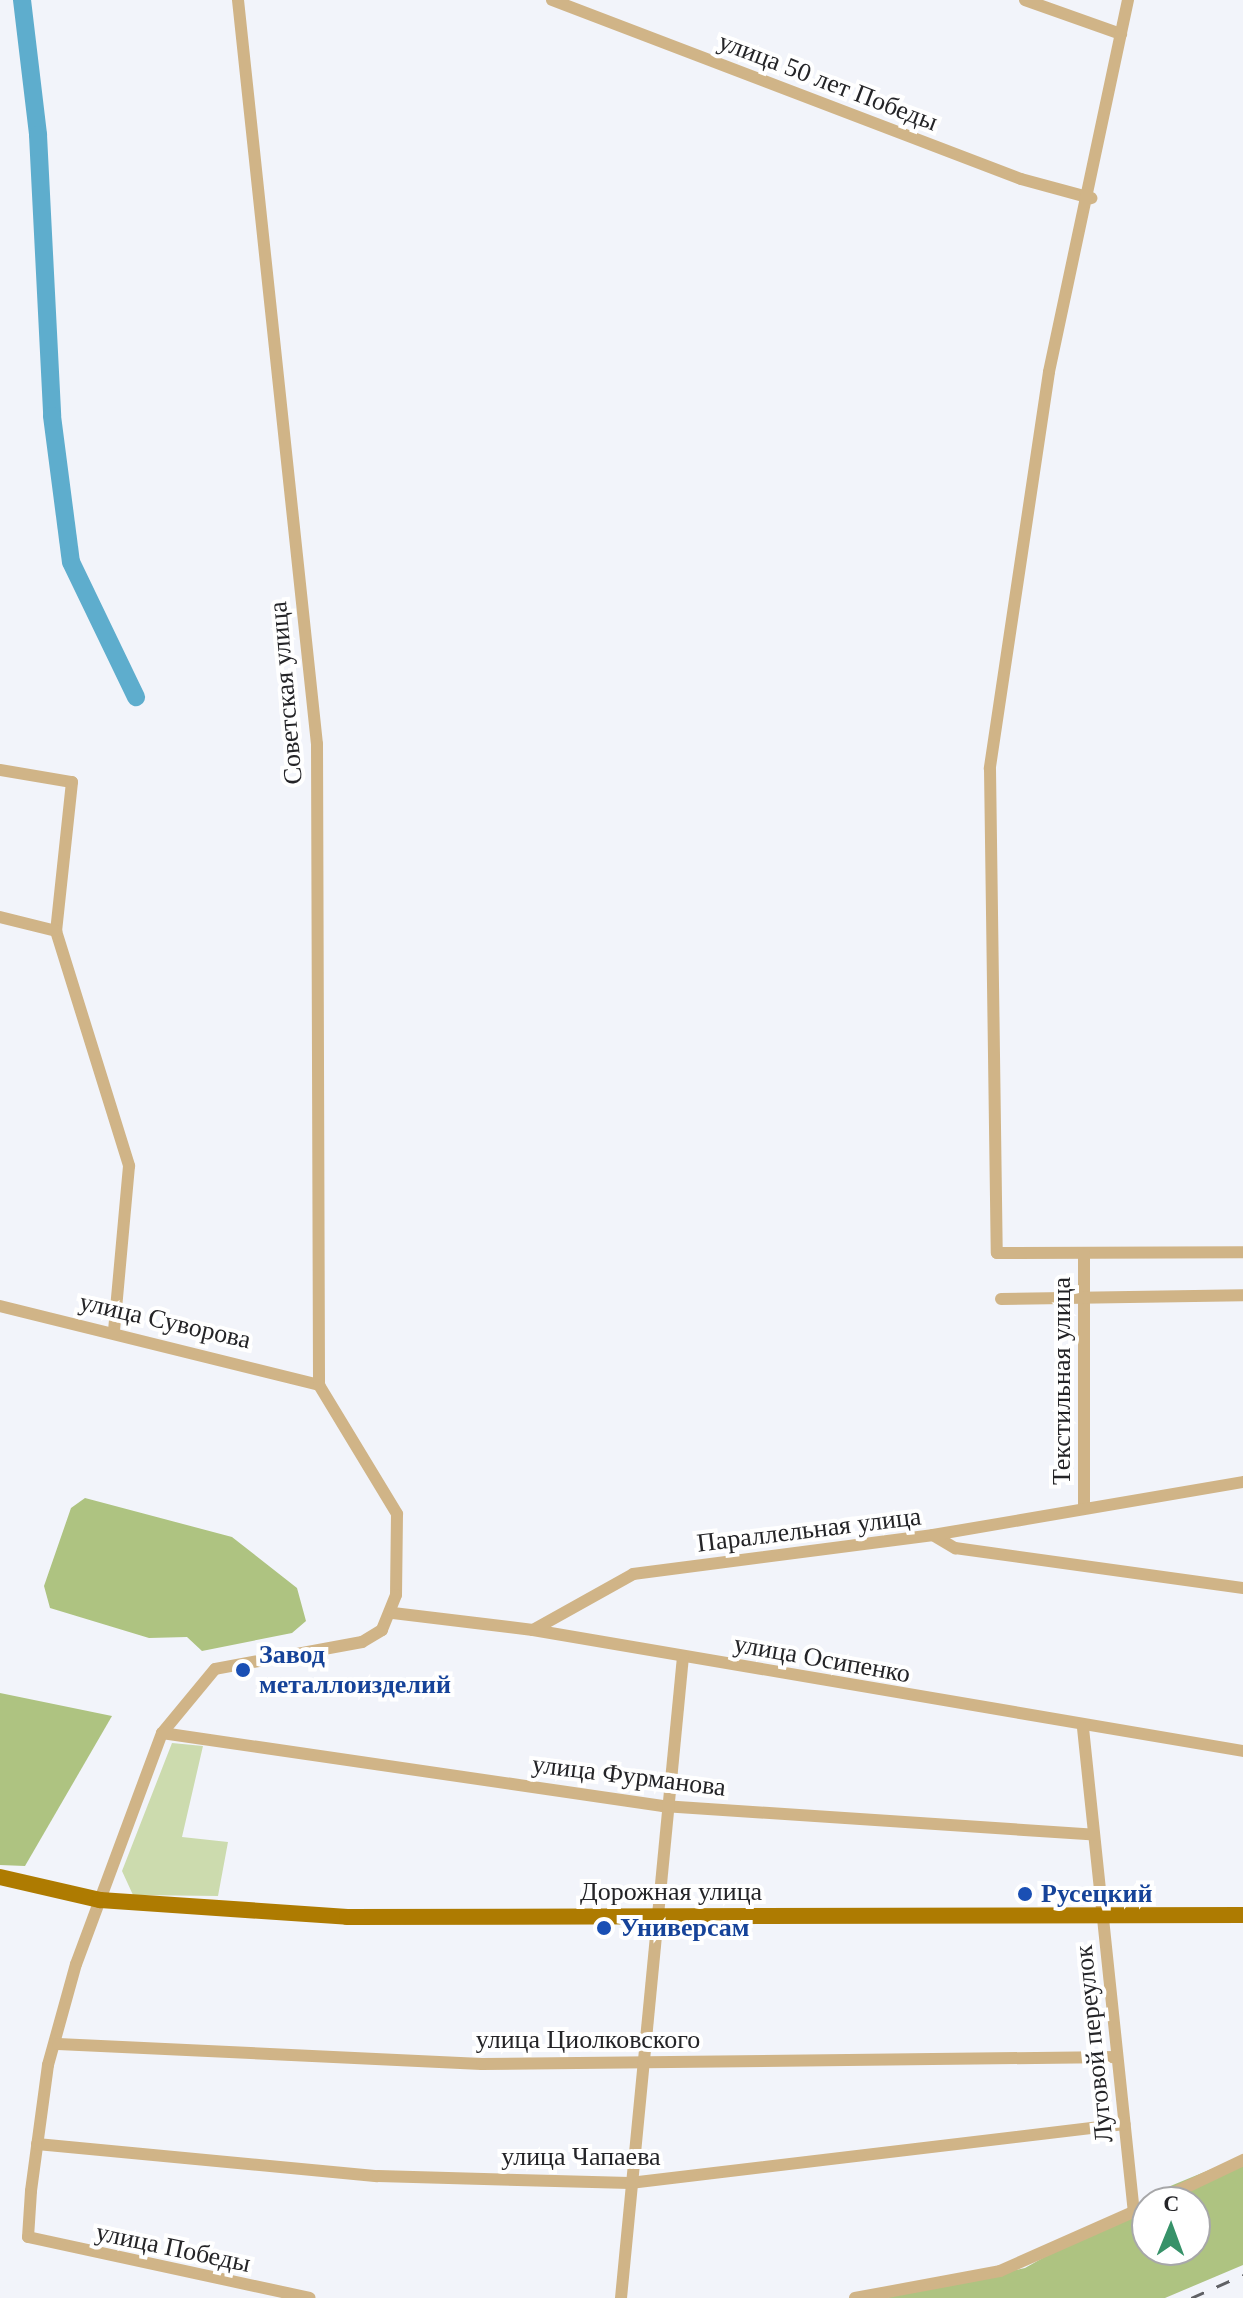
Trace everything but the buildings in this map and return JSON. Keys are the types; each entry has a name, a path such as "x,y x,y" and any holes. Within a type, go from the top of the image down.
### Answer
{"main road":[{"name":"Дорожная улица","path":"0,1877 100,1900 347,1917 1103,1918 1243,1915"}],"street":[{"name":"Советская улица","path":"238,0 317,744 319,1385"},
{"name":"улица 50 лет Победы","path":"552,0 1021,179 1091,198"},
{"path":"1025,0 1121,34"},
{"path":"1128,0 1091,198 1049,372 990,769 997,1253 1243,1252"},
{"path":"0,770 72,782 56,931 129,1166 114,1332"},
{"path":"0,917 56,931"},
{"name":"Текстильная улица","path":"1084,1254 1084,1508"},
{"path":"1001,1299 1243,1295"},
{"name":"улица Суворова","path":"0,1306 319,1385"},
{"path":"37,2144 48,2065 58,2044 76,1964 162,1733 215,1669 362,1642 393,1613 397,1514 319,1385"},
{"name":"Текстильная улица","path":"933,1535 1243,1482"},
{"name":"Параллельная улица","path":"533,1630 633,1574 933,1535 955,1548 1243,1588"},
{"name":"улица Осипенко","path":"393,1613 533,1630 1083,1728 1243,1751"},
{"path":"621,2298 657,1916 663,1806 683,1656"},
{"name":"Луговой переулок","path":"1083,1728 1131,2186"},
{"name":"улица Фурманова","path":"162,1733 663,1806 1094,1835"},
{"name":"улица Циолковского","path":"58,2044 482,2064 1117,2057"},
{"name":"улица Чапаева","path":"37,2144 378,2176 630,2183 1124,2124"},
{"name":"улица Победы","path":"37,2144 28,2237 309,2298"},
{"path":"1189,2186 1243,2160"},
{"path":"855,2298 1000,2271 1131,2213"}],"green space":[{"path":"85,1498 232,1537 297,1588 306,1621 292,1633 202,1651 187,1637 149,1638 50,1608 44,1586 71,1508"},
{"path":"0,1693 112,1716 25,1866 0,1865"},
{"path":"172,1743 203,1746 182,1837 228,1842 218,1896 133,1895 122,1871"},
{"path":"1243,2156 1243,2265 1165,2298 885,2298 1025,2268 1131,2208 1131,2266 1211,2266 1211,2186 1170,2186"}],"waterway":[{"path":"22,0 38,135 52,416 71,562 136,697"}],"railway":[{"path":"1191,2298 1243,2275"}],"place":[{"name":"Завод металлоизделий","path":"243,1670"},
{"name":"Русецкий","path":"1025,1894"},
{"name":"Универсам","path":"604,1928"}]}
